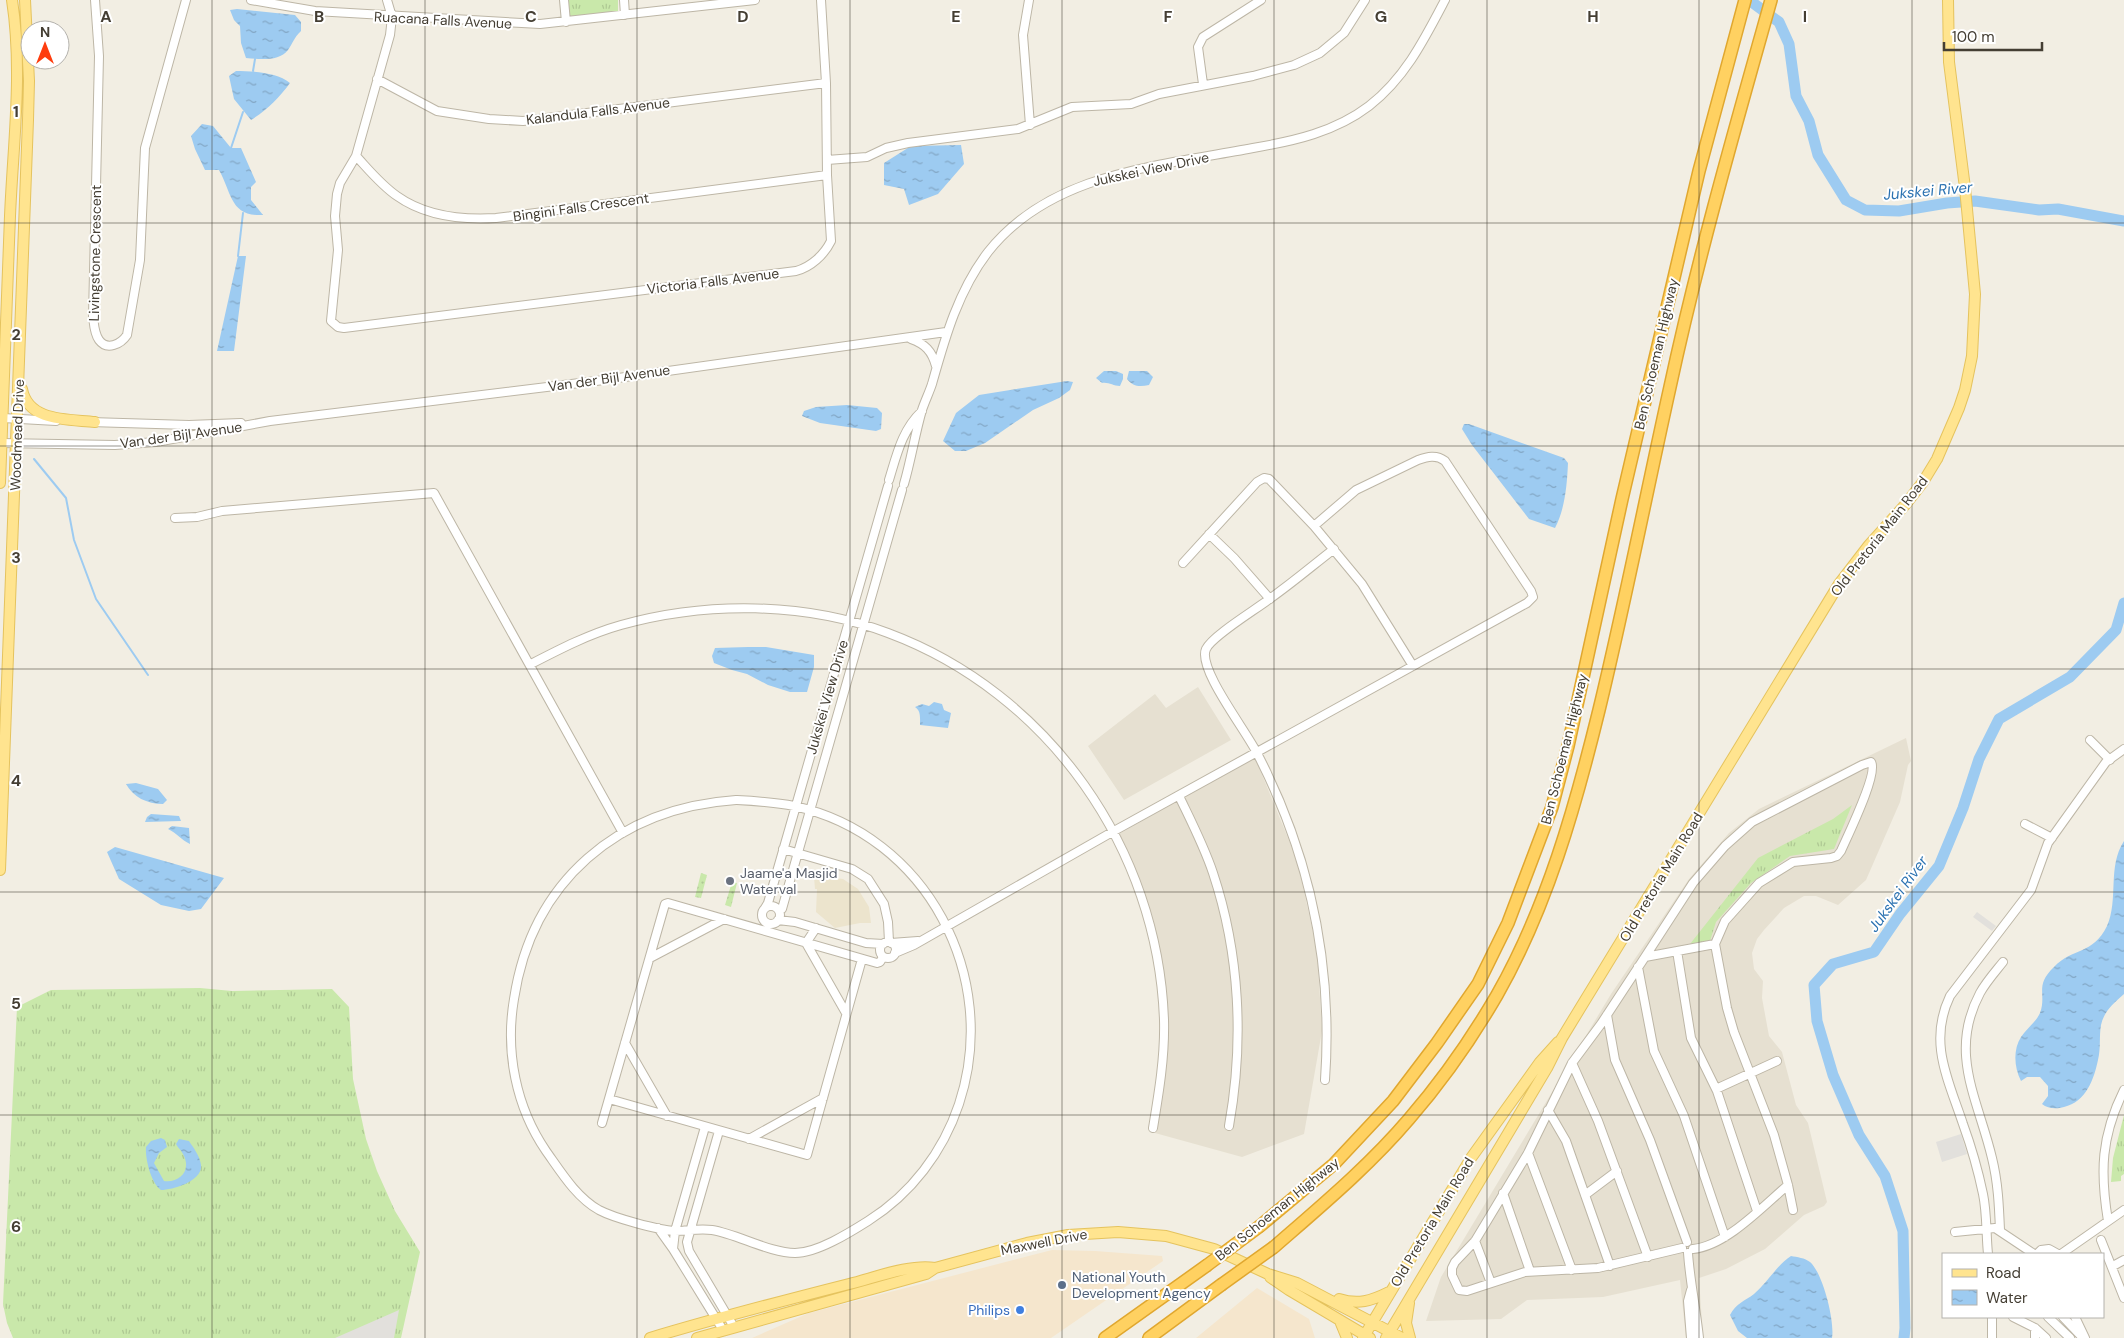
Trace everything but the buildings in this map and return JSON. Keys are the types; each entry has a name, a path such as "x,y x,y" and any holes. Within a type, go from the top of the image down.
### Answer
{"highway":[{"name":"Ben Schoeman Highway","path":"1105,1338 1260,1226 1334,1164 1393,1101 1478,984 1514,907 1552,807 1568,746 1622,499 1699,171 1745,0"},
{"name":"Ben Schoeman Highway","path":"1149,1338 1274,1247 1378,1153 1410,1118 1438,1083 1497,994 1527,932 1551,874 1572,814 1590,748 1620,624 1670,384 1721,172 1771,0"}],"main road":[{"name":"Woodmead Drive","path":"0,483 10,215 16,132 17,64 12,0"},
{"name":"Woodmead Drive","path":"0,870 29,81 25,0"},
{"name":"Old Pretoria Main Road","path":"1388,1334 1548,1068 1562,1038 1839,584 1869,545 1917,492 1938,459 1960,408 1972,356 1975,294 1965,188 1949,62 1948,0"},
{"path":"19,375 23,398 37,413 52,418 95,422"},
{"name":"Old Pretoria Main Road","path":"1366,1337 1372,1322 1470,1158 1540,1062 1562,1038"},
{"name":"Maxwell Drive","path":"650,1338 727,1315 893,1273 921,1268 935,1268 1049,1238 1092,1232 1166,1236 1192,1242 1236,1258 1268,1274 1289,1290 1366,1337"},
{"name":"Maxwell Drive","path":"697,1338 926,1274 935,1268"},
{"name":"Maxwell Drive","path":"1268,1274 1297,1282 1372,1322 1388,1334 1402,1338"},
{"path":"1314,1291 1356,1304 1370,1301 1390,1292"},
{"path":"1410,1297 1406,1323 1410,1338"},
{"path":"1340,1321 1347,1338"}],"street":[{"name":"Livingstone Crescent","path":"94,0 99,56 93,316 98,340 112,346 121,343 127,335 139,268 145,148 186,0"},
{"name":"Ruacana Falls Avenue","path":"251,0 314,11 519,24 566,22 755,0"},
{"path":"356,156 390,34 392,17 387,0"},
{"path":"564,0 566,22"},
{"path":"624,0 625,15"},
{"name":"Victoria Falls Avenue","path":"356,156 340,182 335,204 338,250 331,321 338,327 344,328 801,270 814,262 827,248 830,241 826,83 820,0"},
{"path":"1029,0 1023,35 1030,125"},
{"path":"1203,84 1198,47 1203,37 1261,0"},
{"path":"827,160 867,157 886,148 908,142 1009,131 1030,125 1072,107 1131,104 1159,94 1278,70 1308,59 1330,45 1344,33 1366,0"},
{"name":"Jukskei View Drive","path":"772,933 782,909 946,332 964,291 987,253 1008,231 1036,208 1066,191 1110,176 1282,143 1326,131 1339,125 1368,107 1398,79 1425,38 1445,0"},
{"name":"Kalandula Falls Avenue","path":"377,79 437,111 490,120 523,121 826,83"},
{"name":"Bingini Falls Crescent","path":"356,156 397,197 414,206 468,220 827,175"},
{"name":"Van der Bijl Avenue","path":"1,442 132,444 270,421 604,380 946,332"},
{"path":"908,338 926,347 934,357 936,368"},
{"name":"Jukskei View Drive","path":"765,908 898,450 908,425 922,411"},
{"name":"Van der Bijl Avenue","path":"3,418 189,425 270,421"},
{"path":"898,450 912,454"},
{"path":"885,947 889,958 1526,603 1533,597 1531,591 1451,470 1438,457 1427,457 1418,460 1356,490 1314,526"},
{"path":"1183,563 1257,482 1264,478 1270,479 1334,549 1372,599 1413,666"},
{"path":"175,518 197,518 222,511 434,493 531,664 623,833"},
{"path":"885,495 899,499"},
{"path":"1209,534 1234,558 1270,599"},
{"path":"1325,1080 1326,995 1316,919 1307,880 1277,794 1258,753 1212,679 1204,658 1206,650 1214,640 1334,549"},
{"path":"531,664 561,648 600,632 643,620 722,609 754,609 849,621 889,633 949,662 1004,699 1044,736 1083,781 1114,831 1129,863 1145,906 1160,976 1164,1022 1162,1068 1153,1128"},
{"path":"2090,740 2110,760"},
{"path":"1988,1253 1983,1194 1963,1124 1945,1076 1940,1033 1946,1005 1950,996 2031,890 2048,843 2110,760 2124,750"},
{"path":"1788,1185 1713,1245 1688,1248 1610,1266 1572,1270 1530,1271 1466,1290 1459,1290 1457,1288 1452,1268 1459,1257 1474,1241 1528,1154 1572,1063 1606,1016 1693,883 1725,846 1752,822 1870,762 1873,769 1869,786 1841,852 1831,858 1793,862 1759,883 1725,921 1715,944 1730,1016 1774,1135 1788,1185 1793,1210"},
{"path":"1179,796 1196,830 1212,872 1224,913 1231,948 1238,1024 1236,1073 1229,1126"},
{"path":"736,800 796,806 810,811 846,825 887,852 923,890 947,924 963,965 968,985 971,1021 970,1059 961,1097 950,1127 931,1161 894,1202 876,1216 835,1240 800,1252 779,1250 713,1230 691,1229 675,1231 658,1228 595,1208 572,1188 538,1140 526,1117 514,1074 512,1009 517,974 533,931 557,890 574,871 598,850 623,833 665,813 700,804 736,800"},
{"path":"2025,824 2052,838"},
{"path":"602,1123 665,904 668,903 806,943 880,962 885,947 888,922 884,904 868,879 852,869 783,849"},
{"path":"760,930 764,920 762,915 765,908 772,906 778,917 885,947 895,947 895,953"},
{"path":"764,920 768,923 778,917"},
{"path":"650,958 724,919"},
{"path":"806,943 816,928"},
{"path":"885,947 920,940"},
{"path":"806,943 846,1013"},
{"path":"1645,957 1715,944"},
{"path":"1677,951 1691,1038 1716,1088 1757,1211"},
{"path":"609,1099 807,1155 862,958"},
{"path":"2000,1230 1996,1175 1968,1079 1965,1052 1968,1027 1981,992 2003,962"},
{"path":"1638,967 1654,1051 1684,1116 1725,1237"},
{"path":"1606,1016 1615,1060 1650,1140 1688,1248 1692,1308 1691,1338"},
{"path":"626,1043 667,1116"},
{"path":"1716,1088 1777,1062"},
{"path":"1572,1063 1598,1121 1648,1257"},
{"path":"2108,1221 2103,1186 2104,1152 2124,1090"},
{"path":"749,1139 823,1098"},
{"path":"1548,1110 1566,1141 1610,1266"},
{"path":"673,1249 675,1231 705,1126"},
{"path":"719,1131 688,1236 687,1247 734,1327"},
{"path":"702,1137 710,1137 716,1141"},
{"path":"700,1147 714,1152"},
{"path":"1528,1154 1572,1270"},
{"path":"1585,1195 1617,1170"},
{"path":"1503,1193 1530,1271"},
{"path":"2060,1253 2124,1210"},
{"path":"658,1228 673,1249 714,1319 723,1330"},
{"path":"1955,1232 1985,1228 2000,1230 2033,1253"},
{"path":"2101,1240 2113,1266 2124,1298"},
{"path":"1474,1241 1492,1282"},
{"path":"2038,1253 2041,1250 2049,1249 2057,1253"},
{"path":"2113,1266 2124,1260"},
{"path":"1692,1308 1699,1338"},
{"path":"1992,1318 1992,1338"},
{"path":"2015,1318 2035,1328 2046,1338"},
{"path":"2049,1318 2070,1338"},
{"path":"2064,1318 2084,1338"},
{"path":"2076,1318 2084,1338"},
{"path":"2035,1328 2035,1338"}],"shaded area":[{"path":"1198,687 1231,740 1124,800 1088,746 1155,694 1166,708"},
{"path":"1906,738 1911,761 1908,765 1900,802 1866,880 1838,905 1816,896 1804,896 1784,908 1757,939 1752,953 1754,969 1763,981 1762,998 1769,1036 1782,1052 1796,1105 1808,1123 1827,1202 1824,1206 1804,1215 1765,1249 1726,1269 1699,1278 1703,1338 1686,1338 1680,1280 1603,1297 1527,1300 1501,1319 1426,1321 1441,1277 1611,994 1689,879 1729,833 1759,809"},
{"path":"1251,758 1256,760 1297,860 1317,950 1322,1031 1304,1134 1242,1157 1155,1133 1168,1034 1158,939 1119,834"},
{"path":"814,877 843,879 858,889 869,907 871,923 860,923 835,928 816,912 817,889 815,889"},
{"path":"1977,912 1996,926 1992,931 1973,917"},
{"path":"1961,1134 1967,1154 1942,1162 1936,1142"},
{"path":"1052,1250 1162,1256 1163,1261 1051,1338 752,1338 809,1313"},
{"path":"1257,1288 1309,1319 1315,1338 1196,1338"},
{"path":"399,1310 394,1338 335,1338"}],"green space":[{"path":"566,0 618,0 618,13 568,20"},
{"path":"1852,805 1834,849 1790,856 1751,883 1716,922 1710,941 1690,944 1758,858 1833,819"},
{"path":"701,873 707,875 701,898 695,897"},
{"path":"732,882 737,883 731,907 725,905"},
{"path":"200,988 232,991 332,989 349,1007 353,1079 366,1139 377,1171 395,1211 420,1252 401,1338 13,1338 7,1323 3,1304 17,1007 51,990"},
{"path":"2124,1115 2124,1174 2121,1176 2121,1181 2111,1182 2113,1158"}],"water":[{"path":"237,9 295,15 301,22 301,31 284,54 268,59 246,58 241,43 240,26 234,20 230,10"},
{"path":"236,71 271,74 290,83 282,94 251,120 234,99 229,76"},
{"path":"202,124 213,126 231,148 241,148 256,182 251,187 251,200 263,215 252,215 238,208 233,202 219,170 205,170 191,136"},
{"path":"961,145 964,164 938,194 909,205 904,189 884,185 884,163 911,146"},
{"path":"238,256 246,256 234,351 217,351"},
{"path":"1104,371 1116,371 1123,374 1120,386 1102,383 1096,378"},
{"path":"1129,371 1147,371 1153,377 1149,385 1137,386 1127,379"},
{"path":"1067,381 1073,382 1070,390 1059,398 1033,410 985,443 966,451 955,451 943,441 956,413 979,395"},
{"path":"847,405 877,408 882,413 881,429 876,431 820,423 802,416 804,411 816,407"},
{"path":"1464,424 1469,424 1564,458 1568,463 1566,488 1561,513 1555,528 1529,519 1472,445 1462,429"},
{"path":"766,647 814,655 814,667 807,692 790,692 768,685 747,674 714,663 712,656 715,648"},
{"path":"934,702 942,704 944,710 951,713 948,728 920,725 919,712 915,707 922,704 929,706"},
{"path":"136,783 158,789 167,800 163,804 151,803 141,799 132,793 126,784"},
{"path":"151,814 179,816 181,821 145,822"},
{"path":"172,826 189,828 190,844 168,829"},
{"path":"2124,841 2124,994 2110,1008 2102,1020 2098,1060 2088,1089 2072,1104 2061,1108 2050,1108 2042,1104 2048,1096 2048,1086 2040,1077 2027,1077 2021,1081 2016,1065 2018,1042 2040,1013 2044,980 2048,974 2068,956 2095,942 2107,926 2112,905 2116,861"},
{"path":"115,847 224,878 201,909 189,911 161,905 119,879 107,852"},
{"path":"161,1138 165,1140 167,1147 159,1153 154,1163 164,1181 179,1178 185,1170 185,1160 176,1144 179,1139 189,1141 196,1152 201,1165 200,1171 197,1176 186,1184 161,1190 154,1182 149,1170 146,1147 151,1141"},
{"path":"1791,1256 1810,1262 1819,1276 1830,1310 1832,1338 1747,1338 1738,1331 1730,1315 1735,1308 1754,1294 1781,1264"}],"waterway":[{"name":"Jukskei River","path":"1749,0 1779,22 1789,44 1796,96 1809,121 1818,155 1846,200 1865,210 1899,211 1947,203 1975,201 2039,210 2058,209 2124,221"},
{"path":"253,71 255,59"},
{"path":"231,148 243,112"},
{"path":"238,256 243,213"},
{"path":"34,459 66,498 74,540 96,599 148,675"},
{"name":"Jukskei River","path":"1904,1338 1903,1231 1885,1176 1859,1135 1833,1075 1817,1021 1814,985 1833,964 1874,952 1900,914 1939,866 1963,808 1979,759 1999,719 2070,677 2116,630 2124,603"}],"place":[{"name":"Jaame'a Masjid Waterval","path":"730,881"},
{"name":"National Youth Development Agency","path":"1062,1285"},
{"name":"Philips","path":"1020,1310"}]}
